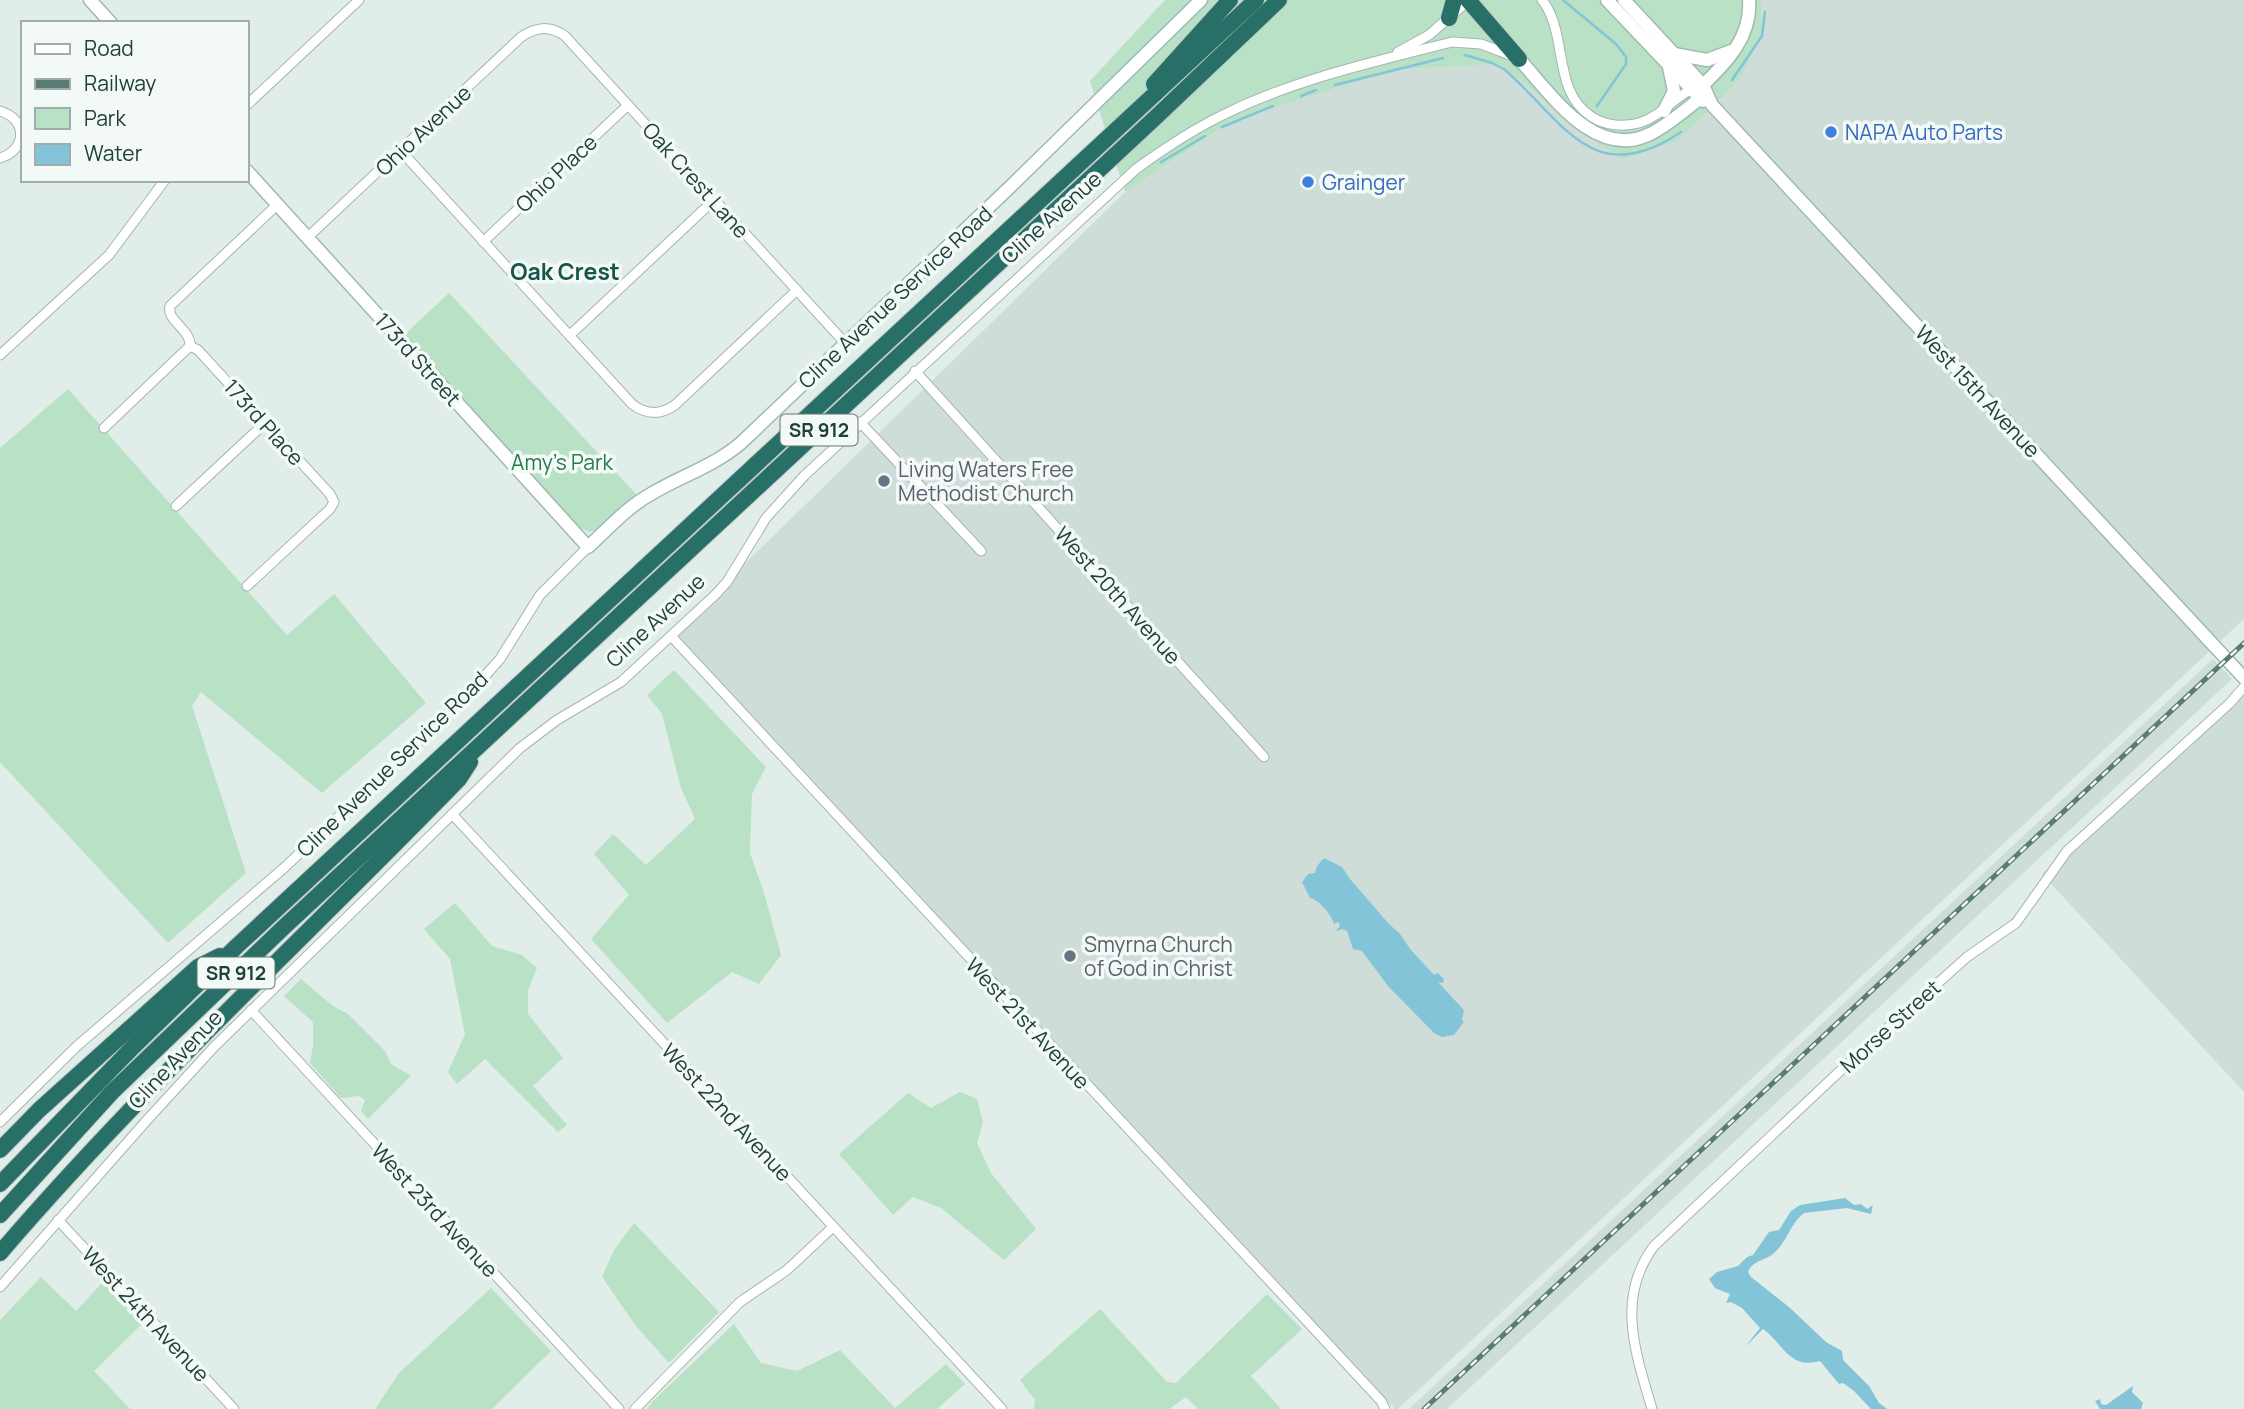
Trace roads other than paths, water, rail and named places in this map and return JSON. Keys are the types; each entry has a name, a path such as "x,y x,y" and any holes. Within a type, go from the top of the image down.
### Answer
{"highway":[{"path":"1111,137 1170,65 1230,0"},
{"name":"Cline Avenue","path":"0,1184 133,1047 237,947 1256,0"},
{"name":"Cline Avenue","path":"0,1215 122,1083 284,927 1279,0"},
{"path":"1156,117 1294,0"},
{"path":"1448,19 1454,0"},
{"path":"1469,0 1519,59"},
{"path":"0,1253 194,1044 355,887 459,779 482,742"},
{"path":"0,1150 58,1093 198,967 237,947"}],"main road":[{"path":"90,0 109,21"},
{"name":"Cline Avenue Service Road","path":"588,547 648,495 725,456 1004,193 1201,0"},
{"name":"West 15th Avenue","path":"1607,0 1668,67 1712,105 2244,678"},
{"name":"West 15th Avenue","path":"1625,0 1674,54 1697,91"},
{"name":"Cline Avenue","path":"1519,59 1577,122 1601,136 1627,139 1648,135 1722,67 1735,50 1748,21 1749,0"},
{"path":"1674,54 1707,60 1735,50"},
{"path":"1664,111 1674,91 1668,67"},
{"name":"173rd Street","path":"248,172 588,547"}],"street":[{"path":"248,104 359,0"},
{"name":"Cline Avenue","path":"1385,59 1429,35 1469,0"},
{"path":"1542,0 1553,23 1567,86 1584,112 1599,122 1619,126 1638,123 1697,91"},
{"name":"Oak Crest Lane","path":"541,28 557,30 565,36 845,343"},
{"name":"Ohio Avenue","path":"308,237 521,37 541,28"},
{"name":"Cline Avenue","path":"0,1287 156,1110 251,1010 527,741 621,682 724,586 779,503 811,469 1136,169 1162,150 1227,113 1278,92 1385,59 1452,42 1481,44 1519,59"},
{"name":"Ohio Place","path":"483,242 628,105"},
{"path":"0,111 16,120 20,136 14,151 0,158"},
{"path":"401,151 638,409 651,413 675,405 797,290"},
{"path":"1,351 109,255 164,182"},
{"path":"570,335 714,200"},
{"name":"173rd Place","path":"247,586 330,509 334,502 330,494 198,350 190,346 190,337 170,314 170,306 277,205"},
{"path":"103,428 190,346"},
{"name":"West 20th Avenue","path":"915,371 1264,757"},
{"path":"860,422 981,551"},
{"path":"176,506 265,423"},
{"name":"Cline Avenue Service Road","path":"0,1122 77,1046 285,867 468,695 506,650 540,595 588,547"},
{"name":"West 21st Avenue","path":"671,636 1069,1068 1143,1143 1381,1401 1385,1409"},
{"name":"Morse Street","path":"1652,1409 1632,1338 1631,1324 1638,1275 1654,1246 1840,1071 1967,957 2016,923 2067,851 2230,703 2244,687"},
{"name":"West 22nd Avenue","path":"452,814 1002,1409"},
{"name":"West 23rd Avenue","path":"251,1010 619,1409"},
{"name":"West 24th Avenue","path":"58,1220 234,1409"},
{"path":"635,1409 740,1302 787,1270 833,1227"}],"water":[{"path":"1324,858 1342,867 1411,950 1434,975 1438,973 1444,979 1443,983 1438,982 1464,1010 1464,1022 1454,1035 1442,1037 1434,1033 1388,986 1362,951 1353,949 1347,931 1336,931 1340,926 1338,922 1334,924 1325,908 1310,898 1302,882 1308,874 1315,873"},
{"path":"1845,1198 1854,1205 1861,1204 1867,1209 1873,1205 1871,1214 1847,1208 1804,1213 1771,1256 1753,1265 1748,1272 1826,1342 1842,1351 1843,1360 1887,1409 1871,1409 1854,1391 1843,1383 1839,1384 1820,1361 1809,1363 1794,1359 1763,1329 1745,1347 1760,1328 1742,1308 1731,1302 1726,1303 1730,1294 1715,1288 1709,1279 1717,1272 1738,1266 1753,1255 1769,1232 1779,1230 1791,1211 1800,1205"},
{"path":"2133,1386 2132,1392 2143,1403 2141,1409 2100,1409 2095,1401 2100,1399 2101,1404 2106,1405"}],"waterway":[{"path":"1563,0 1616,44 1626,57 1626,64 1597,106"},
{"path":"1732,80 1762,36 1765,12"},
{"path":"1465,55 1504,69 1562,127 1581,142 1601,152 1624,155 1650,149 1681,132"},
{"path":"1335,85 1443,58"},
{"path":"1301,96 1316,90"},
{"path":"1222,127 1273,106"},
{"path":"1161,162 1205,136"}],"railway":[{"path":"1424,1409 2244,643"}],"place":[{"name":"NAPA Auto Parts","path":"1831,132"},
{"name":"Grainger","path":"1308,182"},
{"name":"Living Waters Free Methodist Church","path":"884,481"},
{"name":"Smyrna Church of God in Christ","path":"1070,956"}],"district":[{"name":"Oak Crest","path":"565,271"}],"park label":[{"name":"Amy's Park","path":"562,462"}]}
